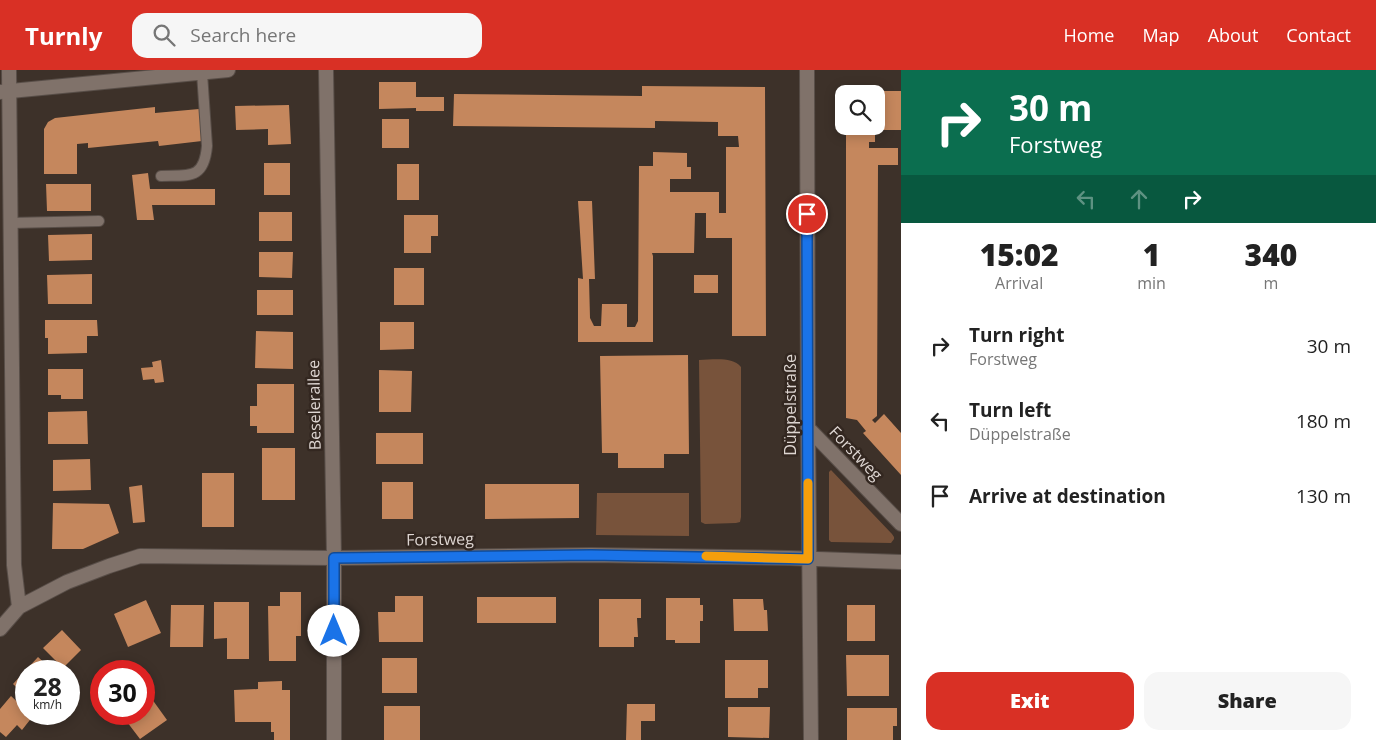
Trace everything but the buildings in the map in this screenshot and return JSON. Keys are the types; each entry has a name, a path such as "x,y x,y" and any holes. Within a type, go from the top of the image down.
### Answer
{"street":[{"path":"9,70 4,92 10,223 6,315 14,565 20,607"},
{"path":"4,92 228,70"},
{"name":"Beselerallee","path":"326,70 334,558 334,740"},
{"name":"Düppelstraße","path":"807,70 808,559 811,740"},
{"name":"Forstweg","path":"808,428 901,524"},
{"name":"Forstweg","path":"0,629 20,607 67,582 140,556 334,558 591,555 901,562"}],"lane":[{"path":"161,176 192,175 202,167 206,157 207,146 202,73"},
{"path":"10,223 98,221"}],"shaded area":[{"path":"699,360 727,360 741,367 741,517 740,522 736,523 705,524 701,522"},
{"path":"831,470 892,534 894,539 891,543 831,542 829,540 829,472"},
{"path":"597,493 689,493 689,536 596,535"}],"slow traffic":[{"path":"706,556 808,559 808,483"}],"route":[{"path":"334,631 334,558 591,555 808,559 807,214"}]}
